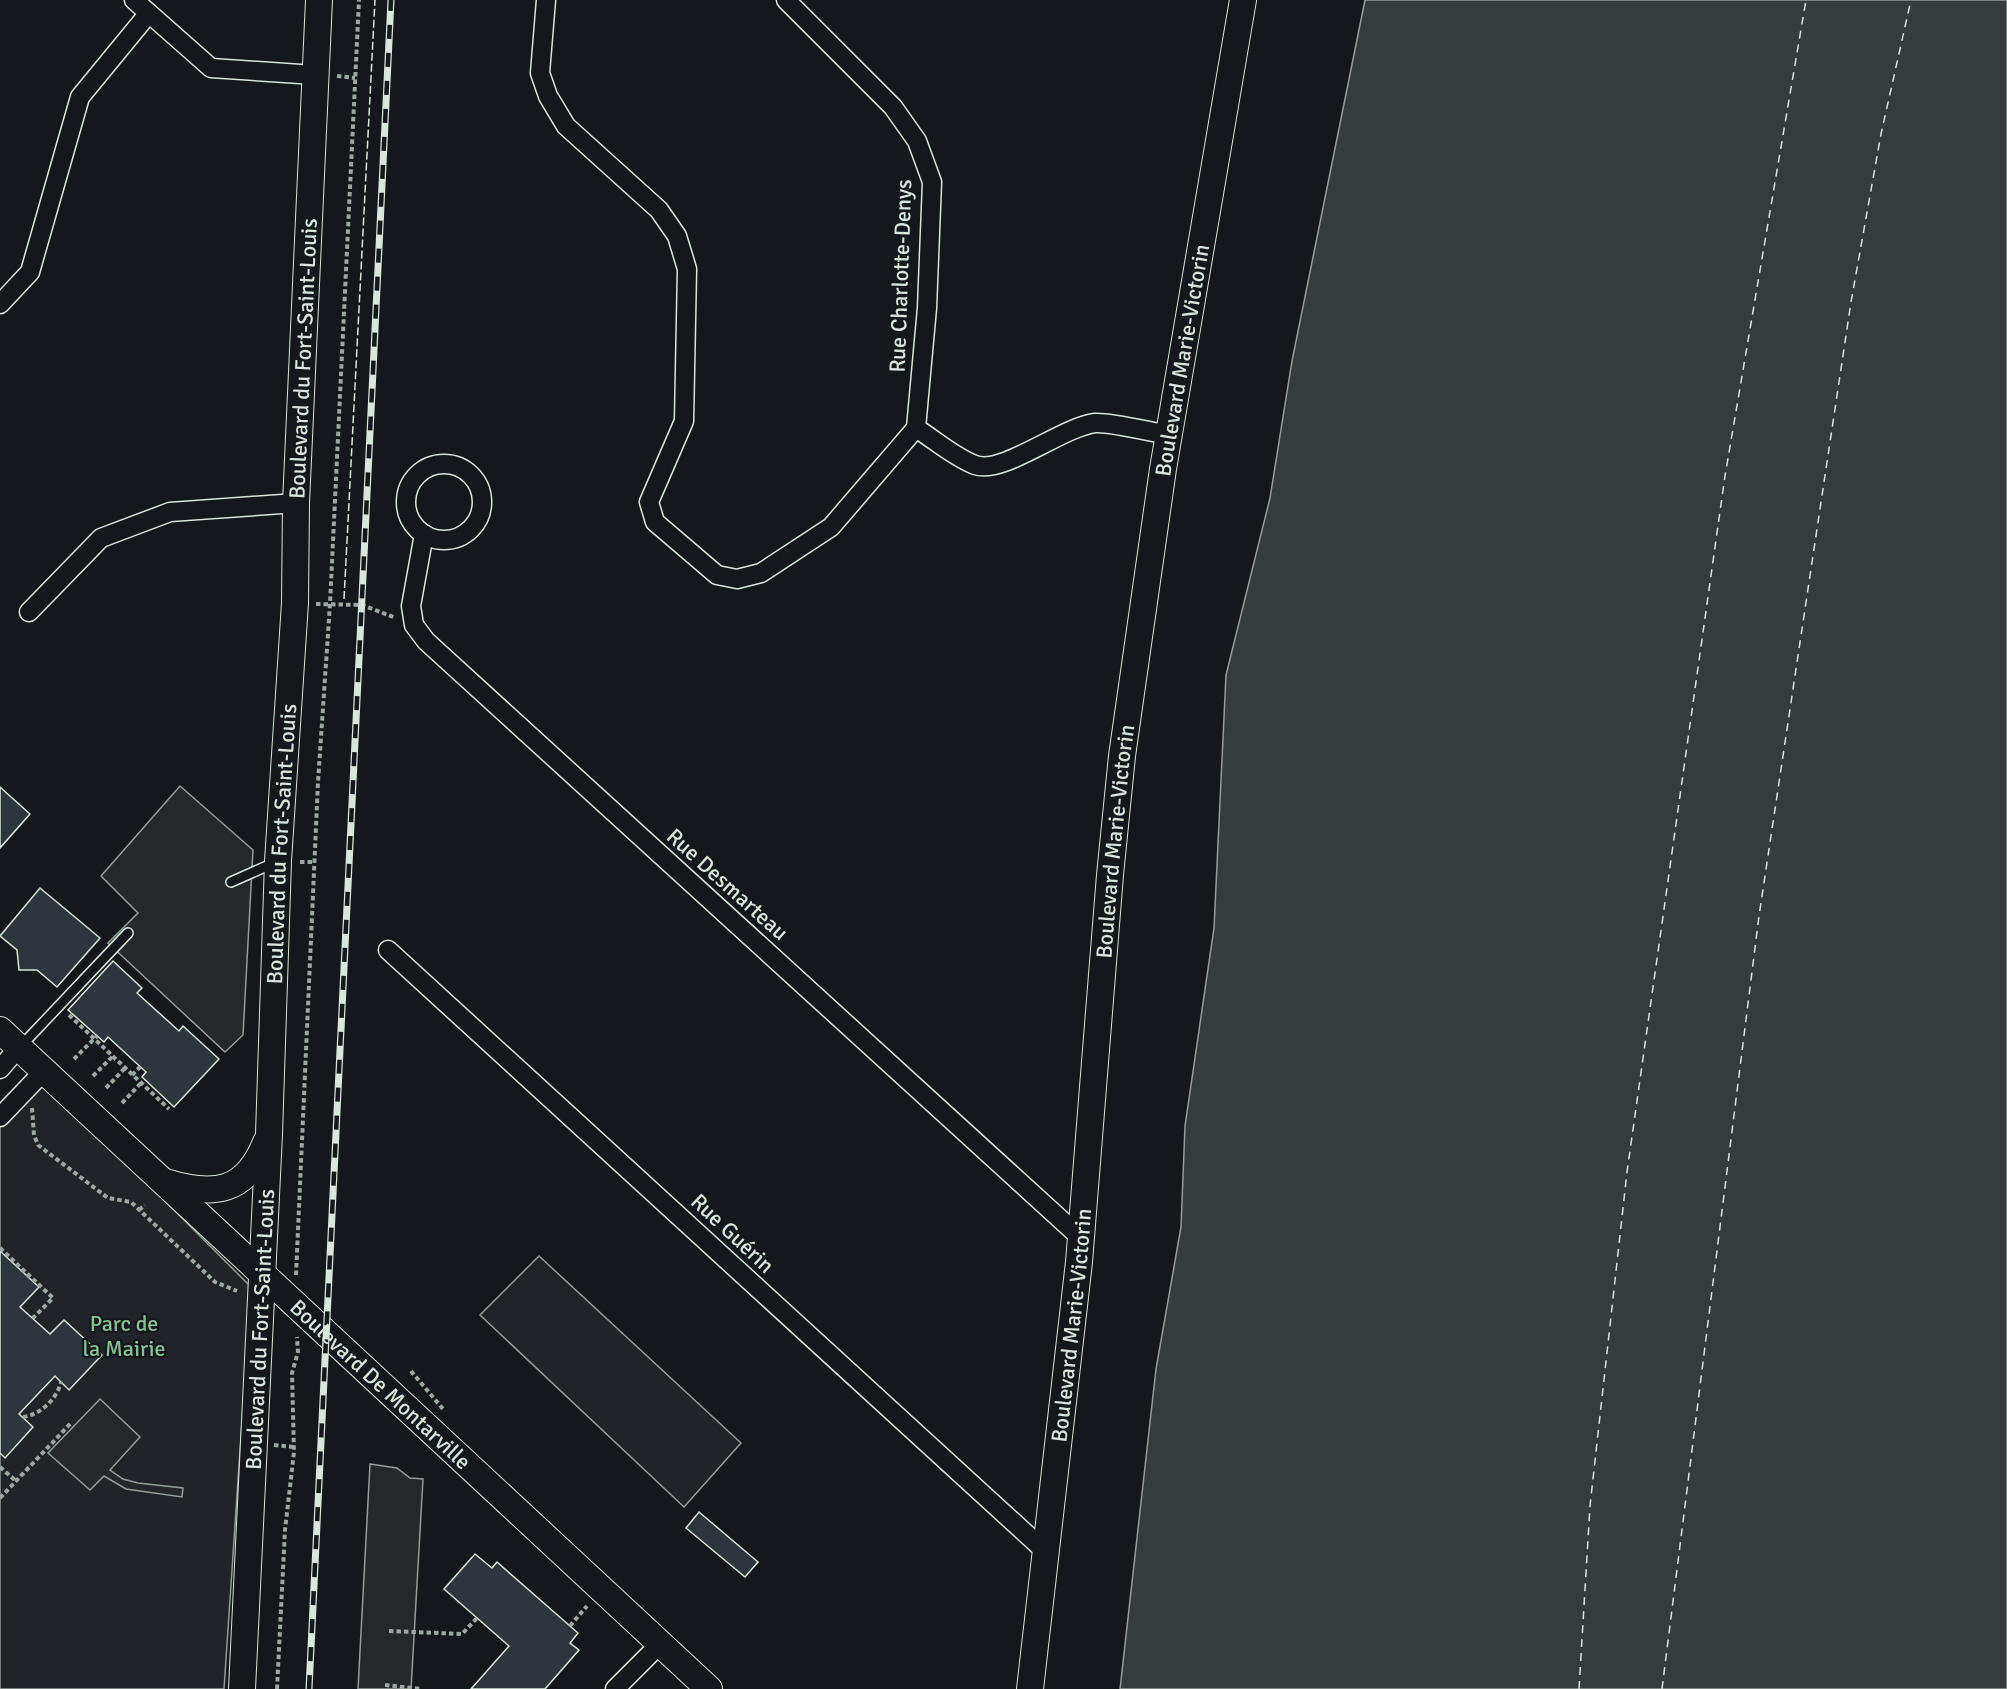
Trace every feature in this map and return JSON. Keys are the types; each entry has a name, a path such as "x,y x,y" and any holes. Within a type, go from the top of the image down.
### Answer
{"street":[{"path":"134,0 211,68 315,75"},
{"name":"Boulevard du Fort-Saint-Louis","path":"242,1689 263,1274 278,861 295,603 296,502 319,0"},
{"path":"546,0 540,73 548,96 566,126 659,210 677,236 687,269 684,421 650,502 655,522 717,575 737,579 761,573 831,527 916,428 962,459 977,466 994,467 1073,429 1097,423 1168,435"},
{"name":"Rue Charlotte-Denys","path":"786,0 893,107 918,141 932,182 927,308 916,428"},
{"name":"Boulevard Marie-Victorin","path":"1030,1689 1082,1238 1110,875 1122,756 1168,435 1243,0"},
{"path":"0,304 30,272 80,97 149,13"},
{"path":"448,464 460,468 478,485 481,509 477,520 459,537 447,540 424,534 408,515 406,502 414,478 435,465 448,464"},
{"path":"30,612 101,538 170,512 296,502"},
{"path":"414,625 411,606 424,534"},
{"name":"Rue Desmarteau","path":"414,625 426,641 1082,1238"},
{"name":"Rue Guérin","path":"388,950 1046,1552"},
{"name":"Boulevard De Montarville","path":"0,1030 709,1689"},
{"path":"0,1069 19,1047"},
{"path":"0,1117 44,1071"},
{"path":"162,1181 197,1190 230,1187 253,1169 269,1134"},
{"path":"615,1689 660,1644"}],"lane":[{"path":"231,882 278,861"},
{"path":"19,1047 128,933"}],"path":[{"name":"Boulevard du Fort-Saint-Louis","path":"296,1270 318,782 330,604 359,0"},
{"path":"295,603 362,605 414,625"},
{"path":"66,1013 96,1038 169,1109"},
{"path":"74,1059 96,1038"},
{"path":"93,1076 113,1056"},
{"path":"132,1075 140,1067"},
{"path":"106,1088 125,1068"},
{"path":"122,1103 141,1083"},
{"path":"34,1109 34,1135 38,1145 108,1198 131,1202 215,1282 237,1291"},
{"path":"139,1210 145,1205"},
{"path":"0,1248 53,1298 33,1318"},
{"name":"Boulevard du Fort-Saint-Louis","path":"277,1689 285,1530 294,1452 292,1373 298,1343"},
{"path":"23,1417 36,1416 59,1391 61,1382"},
{"path":"0,1498 70,1423"},
{"path":"0,1467 16,1481"},
{"path":"570,1626 591,1601"},
{"path":"388,1631 462,1634 477,1618"},
{"path":"385,1685 421,1689"}],"green space":[{"name":"Parc de la Mairie","path":"45,1081 251,1287 224,1689 0,1689 0,1125"},
{"path":"539,1256 741,1443 684,1507 480,1315"}],"shaded area":[{"path":"1365,0 2007,0 2007,1689 1120,1689 1156,1369 1181,1227 1185,1126 1214,928 1226,675 1270,498 1292,361"},
{"path":"180,786 253,850 243,1035 225,1052 108,943 138,913 101,876"},
{"path":"100,1399 140,1437 110,1470 123,1479 138,1483 183,1488 182,1497 126,1489 104,1476 90,1490 48,1453"},
{"path":"370,1464 397,1468 410,1478 423,1479 411,1689 358,1689"}],"building":[{"path":"0,787 30,814 0,848"},
{"path":"40,888 100,938 57,987 37,970 19,970 17,950 0,936"},
{"path":"113,961 142,988 137,993 179,1031 183,1026 219,1059 174,1107 142,1077 146,1072 108,1037 104,1042 68,1010"},
{"path":"0,1251 39,1287 20,1307 50,1334 64,1320 102,1355 69,1390 55,1376 19,1414 33,1427 5,1458 0,1453"},
{"path":"699,1512 758,1562 745,1577 686,1528"},
{"path":"475,1554 492,1568 497,1562 578,1633 570,1643 579,1650 545,1689 471,1689 509,1646 444,1589"}],"ferry route":[{"path":"1579,1689 1590,1506 1627,1172 1725,476 1806,0"},
{"path":"1662,1689 1759,916 1851,302 1881,134 1911,0"}],"railway":[{"path":"309,1689 391,0"}],"fence":[{"path":"344,599 375,0"}]}
